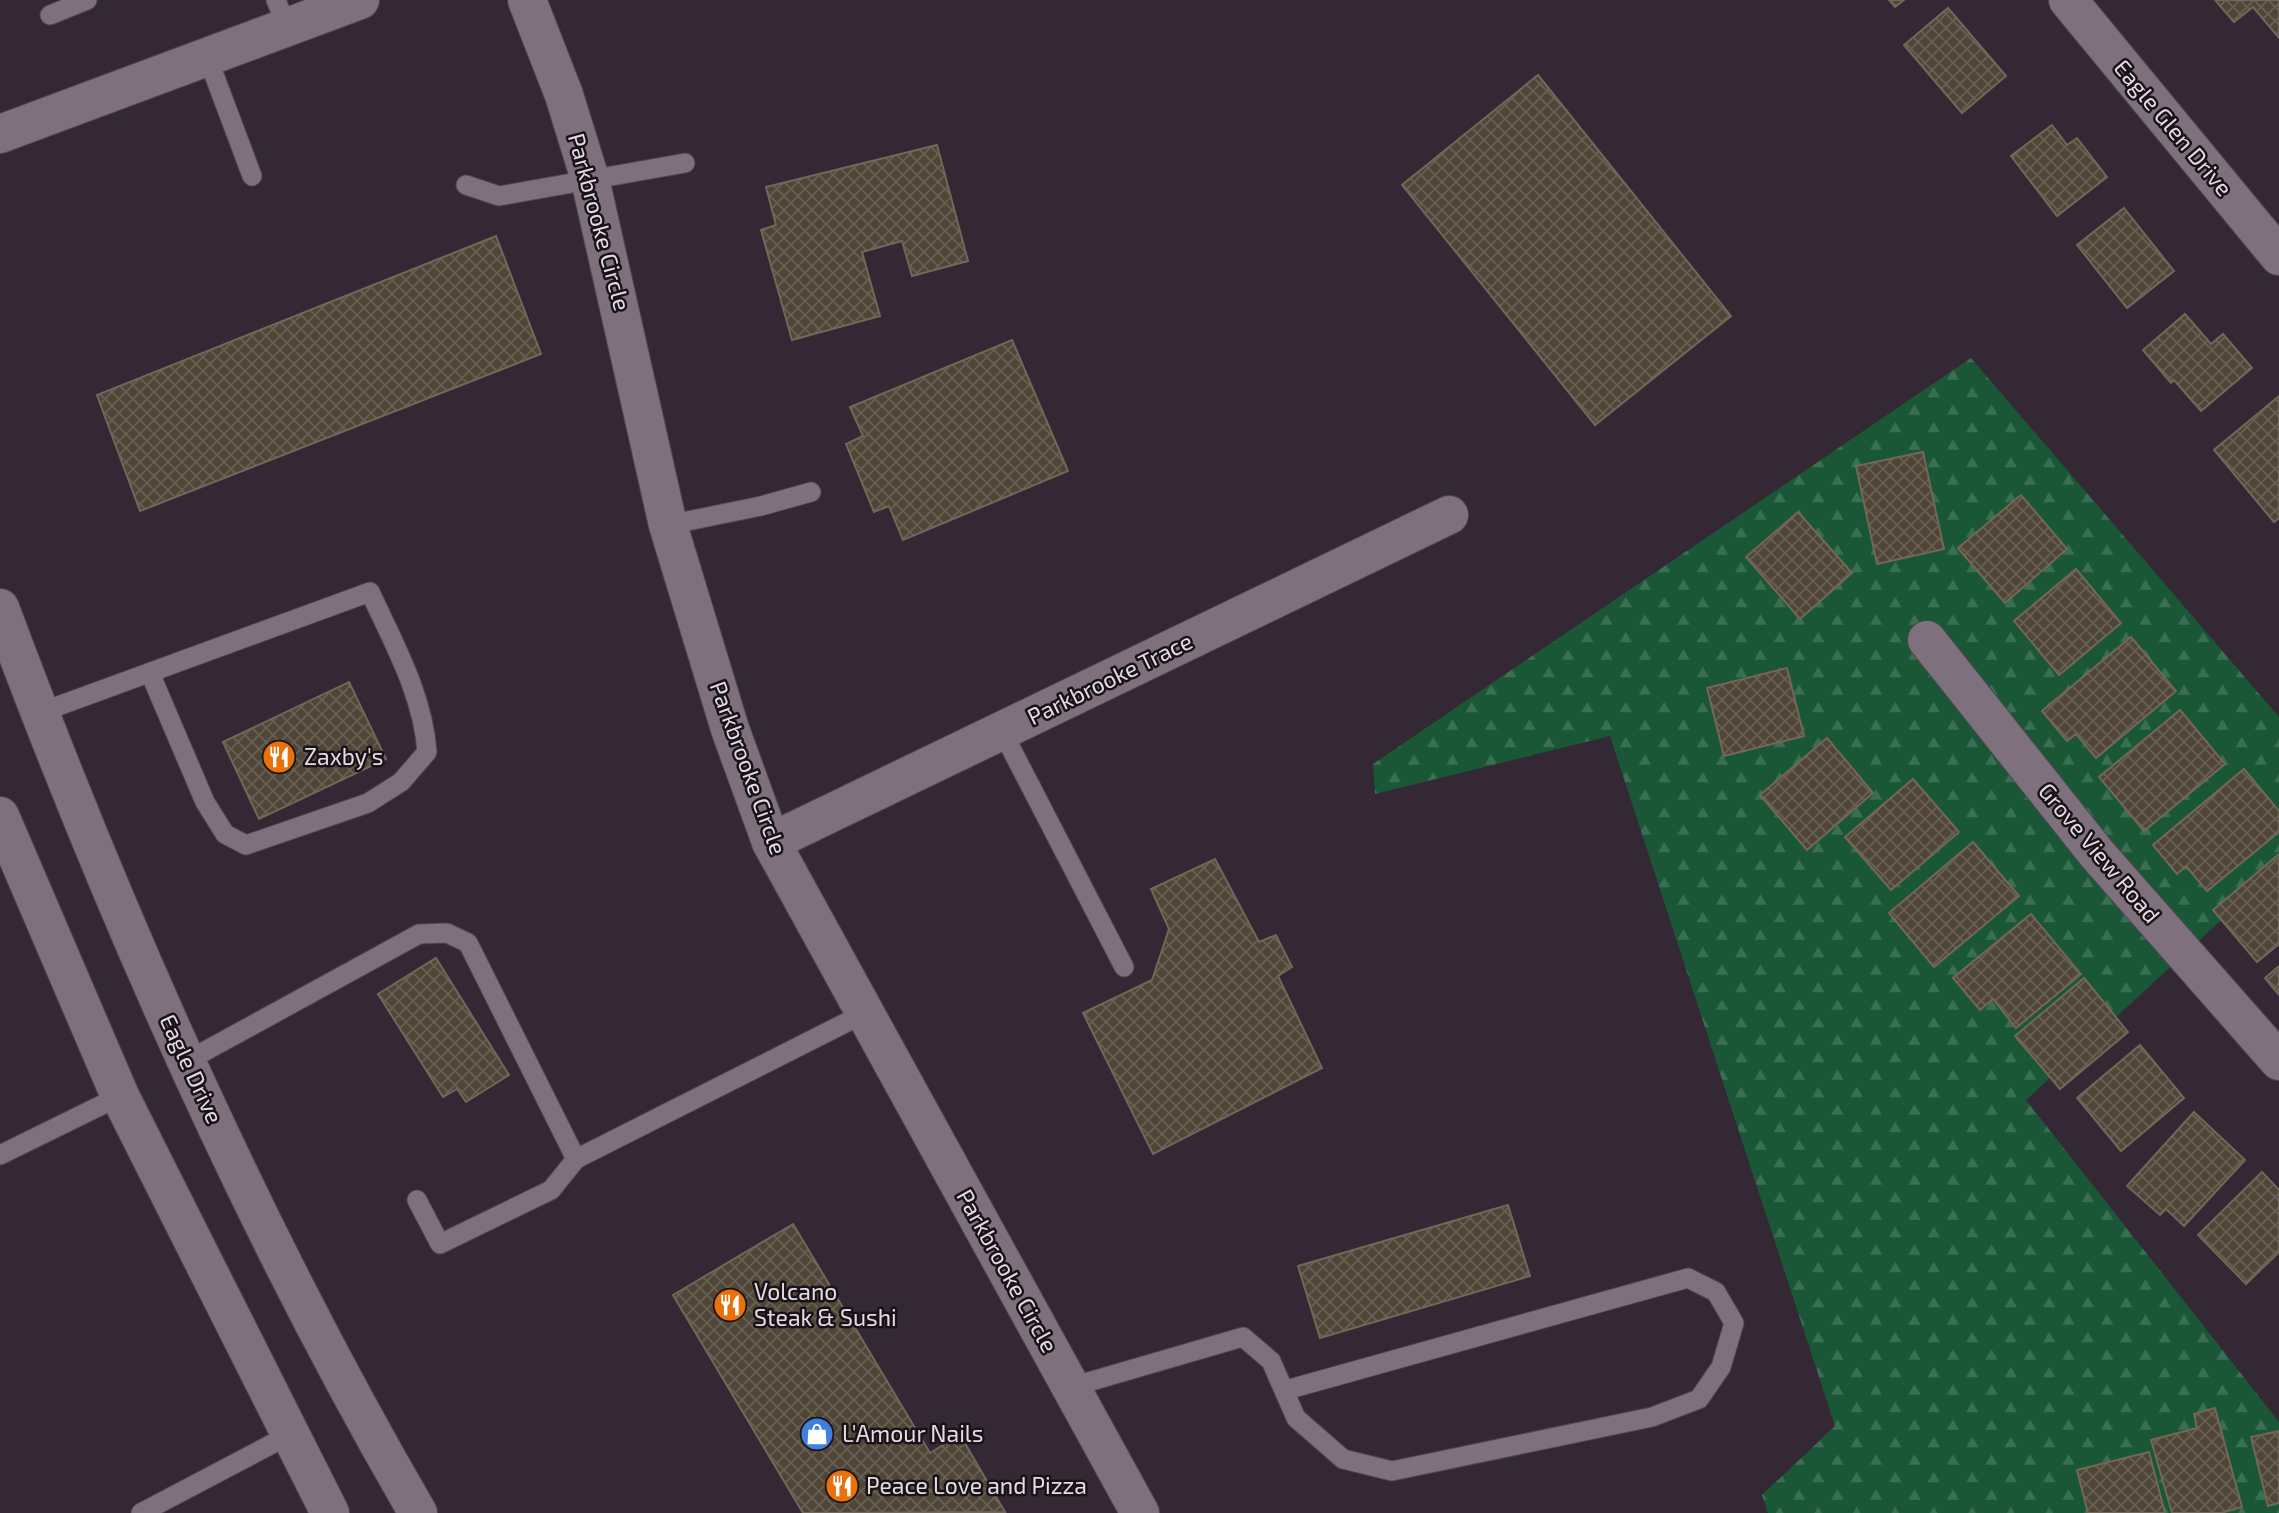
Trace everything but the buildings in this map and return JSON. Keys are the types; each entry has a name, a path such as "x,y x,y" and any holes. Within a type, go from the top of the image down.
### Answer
{"street":[{"path":"0,134 207,56 281,13 360,0"},
{"name":"Parkbrooke Circle","path":"527,0 564,95 590,179 625,322 668,525 730,729 771,842 1140,1513"},
{"name":"Eagle Glen Drive","path":"2068,0 2279,256"},
{"name":"Parkbrooke Trace","path":"771,842 1449,515"},
{"name":"Eagle Drive","path":"0,608 109,886 187,1061 303,1300 418,1513"},
{"name":"Grove View Road","path":"1927,640 2097,854 2279,1061"},
{"path":"3,829 120,1096 330,1513"}],"lane":[{"path":"50,15 87,0"},
{"path":"207,56 252,176"},
{"path":"466,185 499,196 685,163"},
{"path":"668,525 761,506 811,492"},
{"path":"39,713 370,592 409,676 425,725 427,752 401,782 368,803 246,845 225,834 205,802 150,673"},
{"path":"1002,731 1124,967"},
{"path":"187,1061 419,934 447,933 468,943 576,1159"},
{"path":"417,1200 440,1244 551,1189 576,1159 865,1013"},
{"path":"0,1155 120,1096"},
{"path":"1071,1387 1242,1337 1271,1361 1296,1418 1343,1459 1392,1472 1652,1417 1699,1399 1721,1367 1734,1323 1716,1292 1688,1278 1286,1390"},
{"path":"141,1513 289,1435"}],"green space":[{"path":"1971,358 2279,717 2279,867 2026,1100 2279,1422 2279,1513 1768,1513 1762,1495 1835,1426 1610,736 1375,794 1373,764"}],"place":[{"name":"Zaxby's","path":"279,757"},
{"name":"Volcano Steak & Sushi","path":"730,1305"},
{"name":"L'Amour Nails","path":"817,1434"},
{"name":"Peace Love and Pizza","path":"842,1486"}]}
